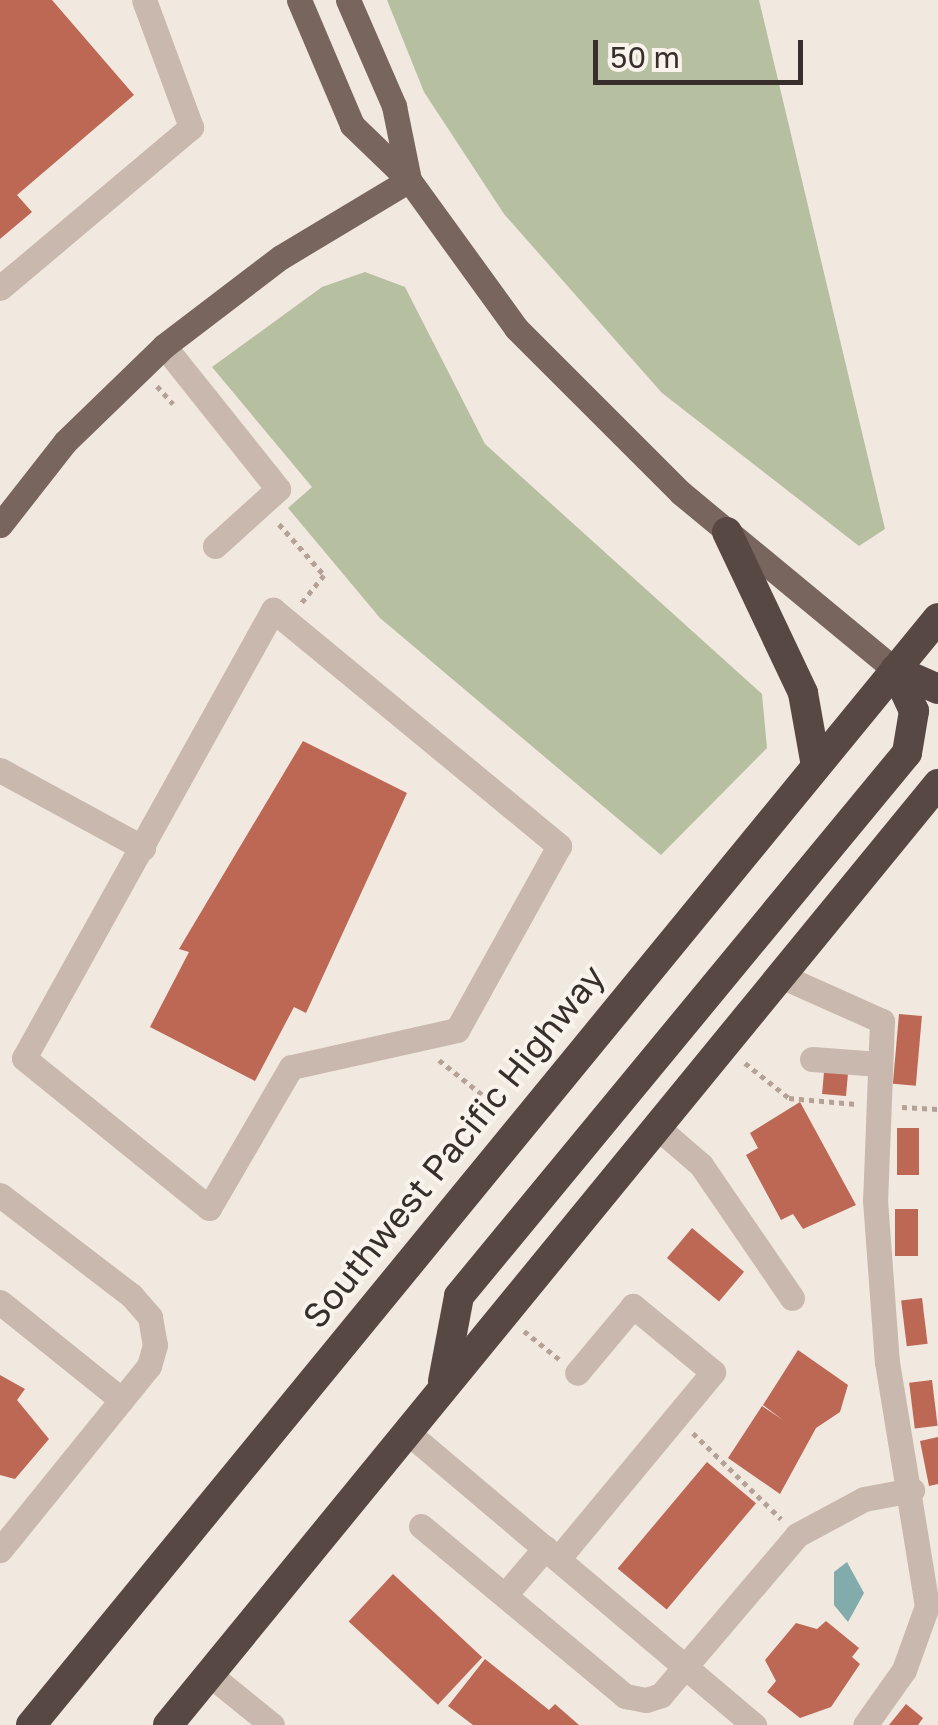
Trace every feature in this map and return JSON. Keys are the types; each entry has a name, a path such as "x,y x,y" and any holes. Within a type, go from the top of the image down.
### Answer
{"highway":[{"path":"727,532 803,692 816,766"},
{"name":"Southwest Pacific Highway","path":"31,1725 518,1124 938,618"},
{"path":"895,670 938,689"},
{"path":"442,1384 459,1296 906,752 914,710 895,670"},
{"path":"168,1725 442,1384 938,784"}],"main road":[{"path":"298,0 352,125 409,180 528,342 727,532 895,670"},
{"path":"348,0 394,106 409,180"},
{"path":"0,524 66,442 164,346 281,257 409,180"}],"lane":[{"path":"0,288 191,126 144,0"},
{"path":"164,346 278,489 214,546"},
{"path":"273,610 558,846 457,1030 291,1066 209,1208 24,1058 143,848 273,610"},
{"path":"0,770 143,848"},
{"path":"780,975 882,1021 877,1106 887,1362 912,1490 926,1606 904,1670 865,1725"},
{"path":"812,1060 879,1064"},
{"path":"657,1127 702,1165 792,1298"},
{"path":"0,1195 150,1317 149,1366 0,1550"},
{"path":"0,1302 122,1400"},
{"path":"505,1595 552,1553 713,1372 632,1306 577,1373"},
{"path":"406,1431 754,1725"},
{"path":"421,1526 625,1696 660,1695 797,1536 864,1499 912,1490"},
{"path":"209,1674 272,1725"}],"path":[{"path":"416,1039 419,1061 435,1057 518,1124"},
{"path":"722,1046 789,1098 938,1109"},
{"path":"501,1313 577,1373"},
{"path":"710,1446 797,1536"}],"green space":[{"path":"387,0 759,0 885,529 859,546 662,393 504,214 424,92"},
{"path":"365,272 405,287 485,444 762,694 767,748 661,855 380,618 288,508 312,487 212,367 322,287"}],"water":[{"path":"847,1562 864,1593 848,1622 834,1605 834,1572"}],"building":[{"path":"0,0 52,0 134,95 17,195 32,212 0,239"},
{"path":"303,741 407,793 306,1013 294,1007 255,1081 150,1027 189,952 179,949"},
{"path":"899,1014 922,1016 916,1086 893,1084"},
{"path":"824,1072 848,1074 846,1096 822,1094"},
{"path":"800,1102 856,1205 803,1229 793,1214 781,1220 746,1155 758,1148 750,1133"},
{"path":"897,1128 919,1128 919,1175 897,1175"},
{"path":"895,1209 918,1209 918,1256 895,1256"},
{"path":"692,1228 744,1272 719,1302 667,1258"},
{"path":"922,1298 928,1344 907,1346 901,1301"},
{"path":"798,1350 848,1385 840,1412 816,1428 780,1494 728,1458 762,1406 783,1420 763,1405"},
{"path":"0,1375 25,1389 17,1400 49,1439 15,1479 0,1475"},
{"path":"932,1380 938,1426 915,1428 909,1383"},
{"path":"938,1437 938,1484 929,1486 920,1441"},
{"path":"707,1462 756,1503 667,1610 618,1568"},
{"path":"393,1574 482,1657 438,1705 349,1622"},
{"path":"826,1621 859,1648 852,1657 860,1664 831,1707 800,1718 767,1692 776,1681 765,1660 796,1623 817,1629"},
{"path":"485,1659 549,1710 555,1704 579,1725 473,1725 448,1706"},
{"path":"906,1704 923,1718 918,1725 889,1725"}]}
